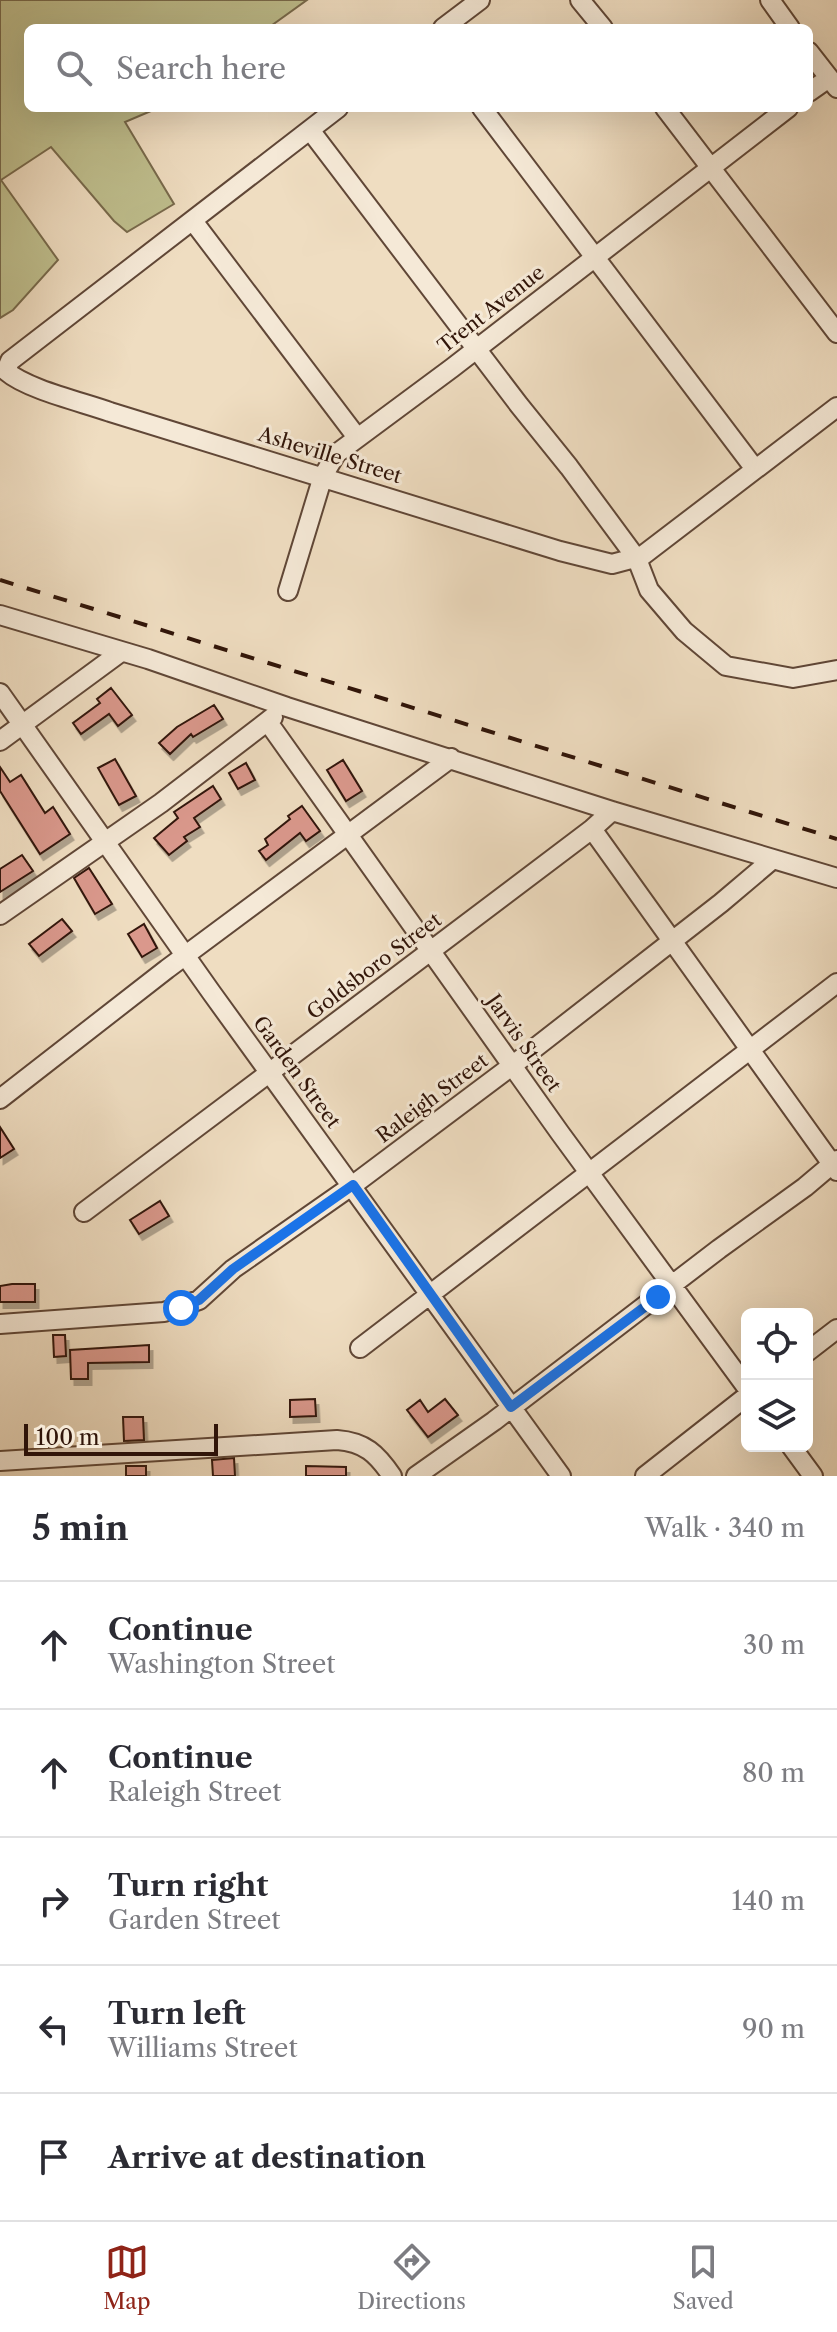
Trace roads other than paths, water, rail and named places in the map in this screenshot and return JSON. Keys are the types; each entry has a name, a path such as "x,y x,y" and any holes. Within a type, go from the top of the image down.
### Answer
{"street":[{"path":"448,24 480,0"},
{"path":"580,0 600,24"},
{"path":"770,0 787,24"},
{"path":"813,57 833,83 813,90"},
{"path":"333,112 193,221 356,436"},
{"path":"485,112 755,469"},
{"path":"668,112 837,333"},
{"name":"Trent Avenue","path":"288,591 323,476 336,454 783,112"},
{"path":"310,130 637,559 649,590 684,631 726,666 793,678 837,670"},
{"name":"Asheville Street","path":"193,221 10,361 6,371 11,376 110,412 560,551 612,564 637,559"},
{"path":"637,559 837,407"},
{"path":"0,615 148,659 612,811 837,878"},
{"path":"0,741 121,652"},
{"name":"Garden Street","path":"0,693 561,1476"},
{"path":"0,915 105,842 287,707"},
{"name":"Jarvis Street","path":"265,723 270,725 741,1380"},
{"path":"0,1099 451,758"},
{"name":"Goldsboro Street","path":"84,1212 612,811"},
{"path":"416,1476 835,1165 750,1052 592,829"},
{"name":"Raleigh Street","path":"0,1324 164,1312 199,1300 225,1276 513,1065 773,859"},
{"path":"360,1348 837,983"},
{"path":"813,1347 837,1329"},
{"path":"645,1476 741,1401"},
{"path":"0,1461 337,1440 371,1449 392,1476"},
{"path":"795,1452 813,1476"}],"railway":[{"path":"0,580 837,839"}]}
